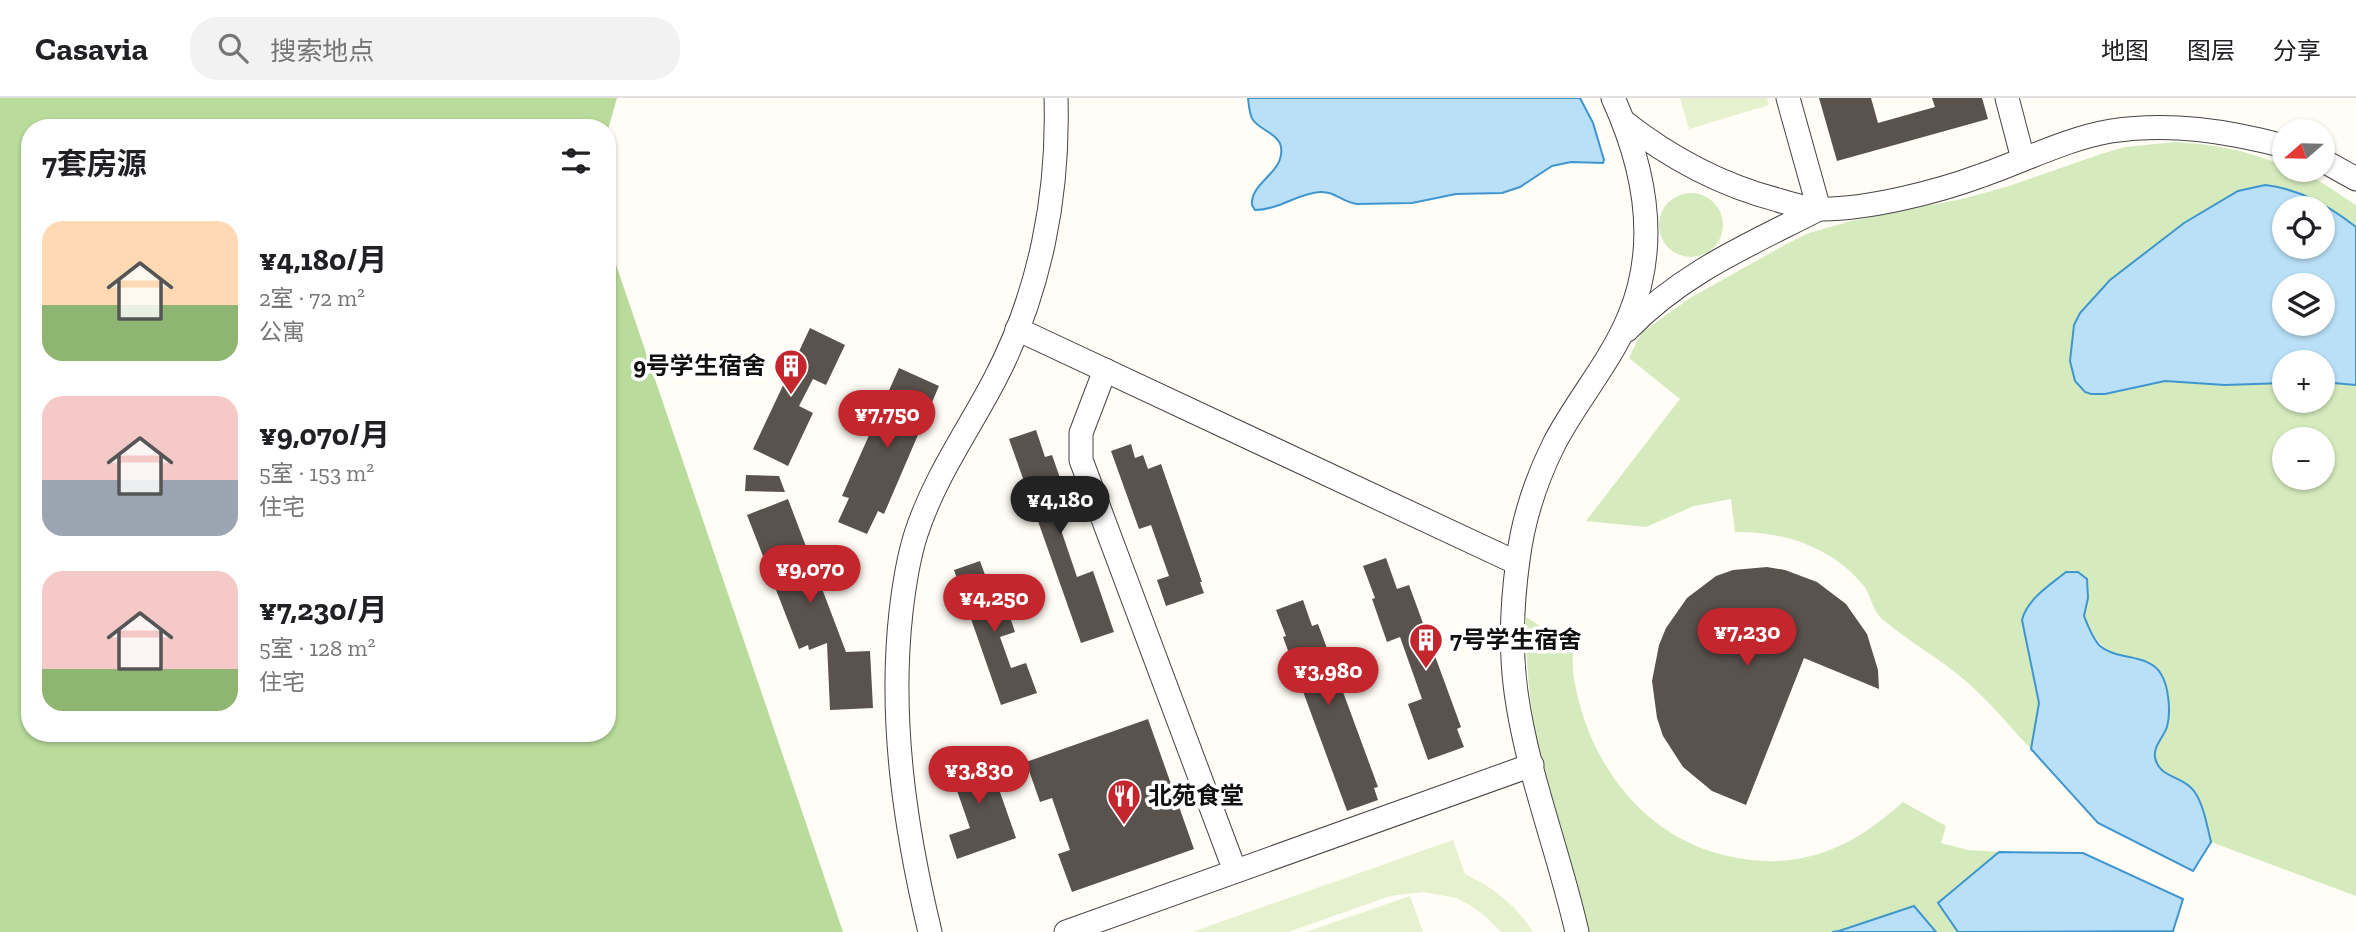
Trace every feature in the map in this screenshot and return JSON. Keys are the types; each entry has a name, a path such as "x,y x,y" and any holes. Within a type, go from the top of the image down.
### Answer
{"lane":[{"path":"930,932 912,851 900,759 896,678 905,582 915,538 934,488 986,398 1017,329 1037,270 1046,233 1055,159 1056,98"},
{"path":"1577,932 1520,716 1512,619 1517,563 1533,495 1554,444 1618,340 1638,292 1647,242 1644,192 1632,144 1612,98"},
{"path":"1788,98 1819,209"},
{"path":"2007,98 2023,159"},
{"path":"1623,121 1651,143 1704,173 1762,196 1819,209 1880,202 1929,192 2086,136 2138,128 2219,131 2272,143"},
{"path":"2335,167 2356,179"},
{"path":"1618,340 1656,302 1698,271 1819,209"},
{"path":"1017,329 1517,563"},
{"path":"1105,370 1081,433 1081,460 1235,871"},
{"path":"1066,932 1532,765"}],"green space":[{"path":"0,98 617,98 611,119 21,119 21,742 616,742 616,264 843,932 0,932"},
{"path":"1680,98 1767,98 1769,105 1689,129"},
{"path":"2176,142 2244,152 2272,161 2272,182 2320,182 2356,205 2356,896 2211,842 2199,798 2185,783 2164,771 2155,756 2168,717 2161,672 2124,659 2098,641 2084,616 2088,598 2087,580 2078,572 2067,572 2048,585 2028,607 2022,620 2039,703 2031,749 1968,683 1882,619 1864,586 1837,561 1788,538 1735,532 1731,499 1694,506 1646,527 1586,521 1680,399 1629,358 1641,333 1690,298 1809,233 1851,221 1962,199 2009,186 2125,147"},
{"path":"1691,193 1709,199 1717,207 1723,225 1717,243 1709,251 1691,257 1673,251 1665,243 1659,225 1665,207 1673,199"},
{"path":"1526,617 1573,647 1574,680 1582,714 1594,743 1626,794 1647,815 1671,833 1698,847 1728,856 1765,861 1790,860 1815,855 1848,842 1903,802 1946,826 1941,843 1968,850 1999,852 1938,903 1958,932 1588,932 1554,816 1536,737 1530,698"},
{"path":"1453,840 1465,874 1504,898 1533,932 1501,932 1485,916 1456,898 1423,892 1390,896 1288,932 1192,932"},
{"path":"1410,896 1423,932 1306,932"}],"water":[{"path":"1248,98 1580,98 1593,123 1604,160 1603,163 1571,162 1552,166 1520,187 1502,193 1456,194 1412,203 1357,204 1330,193 1320,192 1255,210 1252,205 1253,197 1278,164 1281,147 1273,135 1253,120"},
{"path":"2265,185 2304,196 2272,196 2272,259 2335,259 2335,212 2356,227 2356,385 2335,383 2335,350 2272,350 2272,383 2225,385 2165,381 2105,394 2085,392 2075,381 2070,361 2074,325 2080,313 2110,280 2184,223 2238,191"},
{"path":"2066,572 2078,572 2087,579 2088,598 2084,616 2099,645 2114,653 2149,663 2156,667 2164,679 2169,715 2166,730 2156,749 2157,764 2194,791 2203,809 2211,842 2193,871 2098,823 2031,749 2039,703 2022,620 2034,599"},
{"path":"1999,852 2083,853 2183,899 2173,931 1958,932 1938,903"},
{"path":"1914,906 1936,932 1832,932 1839,931"}],"building":[{"path":"1819,98 1871,98 1878,123 1935,107 1932,98 1982,98 1988,119 1837,161"},
{"name":"9号学生宿舍","path":"810,328 845,345 826,385 813,379 799,406 813,413 788,466 753,449"},
{"path":"899,368 939,386 884,514 878,511 867,534 838,522 849,498 842,496"},
{"path":"1036,430 1045,457 1052,455 1074,518 1059,524 1077,577 1093,571 1114,632 1081,643 1009,439"},
{"path":"1131,444 1135,458 1143,455 1148,469 1161,464 1204,593 1166,606 1157,580 1169,576 1151,525 1139,529 1111,451"},
{"path":"746,475 779,476 785,492 745,491"},
{"path":"788,499 846,652 870,651 873,708 830,710 827,643 809,650 808,645 799,649 747,515"},
{"name":"7号学生宿舍","path":"1386,558 1397,589 1409,585 1461,727 1457,729 1464,747 1428,760 1408,704 1422,699 1400,637 1387,642 1363,566"},
{"path":"980,561 993,597 1002,593 1015,632 1000,637 1011,668 1026,663 1037,693 1001,705 954,570"},
{"path":"1767,567 1785,570 1817,582 1846,604 1867,634 1878,670 1879,689 1804,658 1746,805 1712,791 1683,767 1663,736 1657,718 1652,681 1659,645 1666,628 1687,598 1716,576 1733,570"},
{"path":"1303,600 1312,626 1318,624 1378,787 1374,788 1378,800 1347,811 1283,637 1286,636 1276,610"},
{"name":"北苑食堂","path":"1148,719 1194,849 1072,892 1058,854 1070,850 1052,798 1040,802 1026,762"},
{"path":"985,749 1016,838 957,859 949,835 970,828 947,762"}],"place":[{"name":"9号学生宿舍","path":"791,396"},
{"name":"7号学生宿舍","path":"1426,670"},
{"name":"北苑食堂","path":"1124,826"}]}
